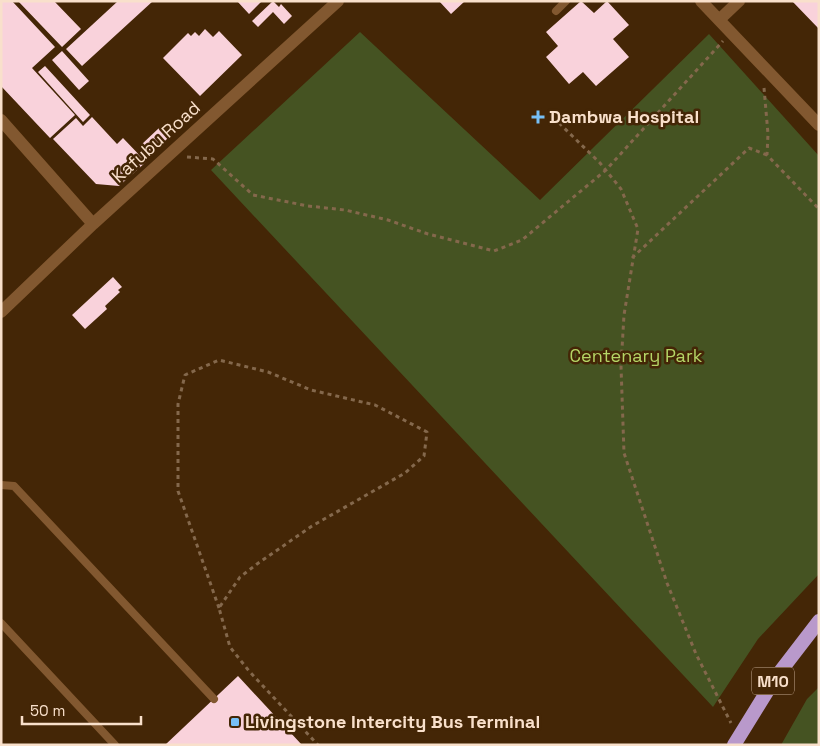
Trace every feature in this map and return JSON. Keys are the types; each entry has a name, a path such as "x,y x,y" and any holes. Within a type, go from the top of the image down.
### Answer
{"highway":[{"name":"M10","path":"736,741 776,677 819,621"}],"street":[{"name":"Kafubu Road","path":"1,312 93,224 338,1"},
{"path":"701,1 819,125"},
{"path":"719,20 739,1"},
{"path":"1,120 93,224"}],"lane":[{"path":"556,11 566,1"},
{"path":"1,485 14,486 214,699"},
{"path":"1,623 115,745"}],"path":[{"path":"168,155 213,159 253,195 388,220 428,234 494,251 522,240 606,170 731,32"},
{"path":"764,68 768,134 767,156"},
{"path":"558,123 606,170 621,189 638,229 631,259 620,366 624,452 667,583 696,654 736,741"},
{"path":"631,259 749,148 767,156 819,209"},
{"path":"219,608 240,577 257,564 312,526 405,473 424,456 427,432 375,405 311,390 268,372 219,360 185,375 178,404 178,491 219,608 230,647 318,745"}],"green space":[{"name":"Centenary Park","path":"360,32 540,200 709,34 819,156 819,574 758,639 713,707 211,170"},
{"path":"819,687 819,745 781,745 807,699"}],"building":[{"path":"1,1 12,1 55,47 32,68 75,115 50,138 1,86"},
{"path":"18,1 54,1 81,29 62,47"},
{"path":"118,1 153,1 82,66 66,49"},
{"path":"237,1 262,1 249,14"},
{"path":"273,1 279,7 281,4 292,16 284,24 273,12 258,27 252,21"},
{"path":"439,1 465,1 451,14"},
{"path":"581,1 594,13 607,1 629,25 613,39 629,57 596,86 583,72 569,84 546,57 558,46 546,32"},
{"path":"792,1 819,1 819,29"},
{"path":"205,29 213,37 219,31 242,55 200,96 163,58 188,33 191,36 195,32 199,36"},
{"path":"62,51 89,81 79,90 52,60"},
{"path":"45,66 90,115 83,122 38,72"},
{"path":"92,117 117,144 123,138 146,162 119,186 96,184 53,139 76,118 83,126"},
{"path":"159,128 168,138 150,155 141,145"},
{"path":"113,277 122,287 118,290 120,292 105,306 107,309 85,329 72,315"},
{"name":"Livingstone Intercity Bus Terminal","path":"238,676 302,745 165,745"}],"place":[{"name":"Dambwa Hospital","path":"538,117"},
{"name":"Livingstone Intercity Bus Terminal","path":"235,722"}]}
